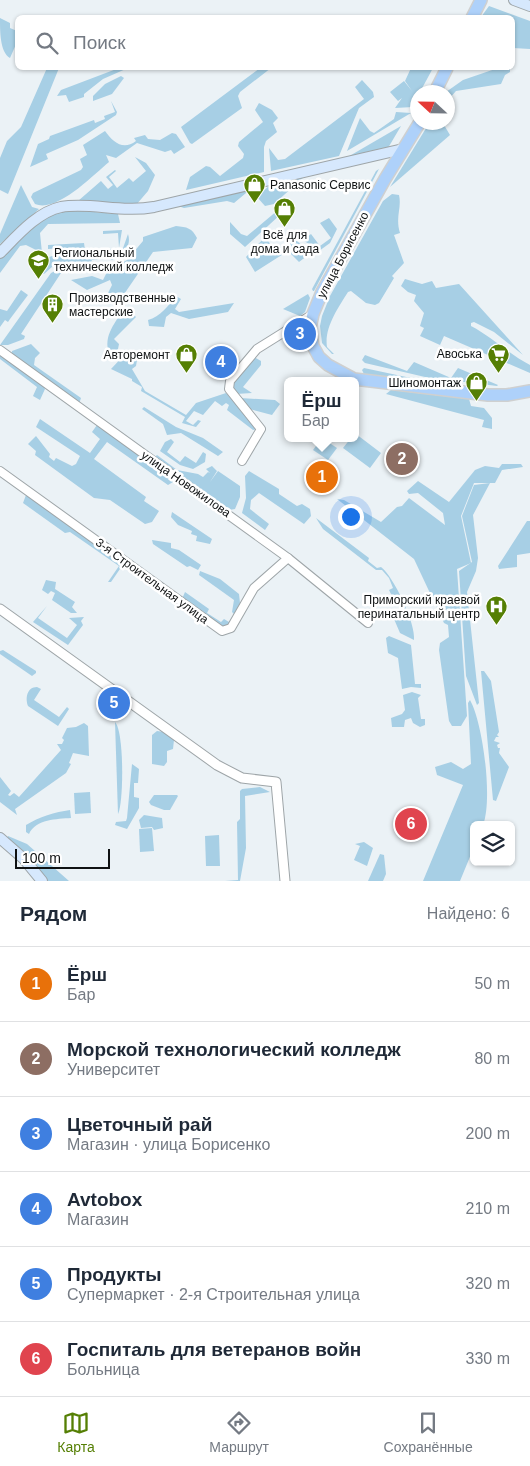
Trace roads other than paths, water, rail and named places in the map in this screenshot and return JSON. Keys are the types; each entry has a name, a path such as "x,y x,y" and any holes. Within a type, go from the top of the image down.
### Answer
{"main road":[{"path":"473,15 480,0"},
{"path":"514,0 530,6"},
{"path":"438,85 446,70"},
{"name":"улица Борисенко","path":"347,377 328,365 316,352 311,336 313,314 331,275 415,130"},
{"path":"0,254 37,219 60,208 136,210 403,149"},
{"name":"улица Борисенко","path":"359,379 488,395 507,395 530,391"},
{"path":"0,838 24,859 42,881"}],"street":[{"path":"242,461 261,430 259,425 245,412 229,389 230,381 259,347 313,314"},
{"name":"улица Новожилова","path":"0,350 288,558 368,623"},
{"name":"3-я Строительная улица","path":"0,471 222,631 230,628 254,588 288,558"},
{"path":"0,609 222,768 242,778 276,782 285,881"}],"place":[{"name":"Panasonic Сервис","path":"254,204"},
{"name":"Всё для дома и сада","path":"285,227"},
{"name":"Региональный технический колледж","path":"38,279"},
{"name":"Производственные мастерские","path":"53,324"},
{"name":"Цветочный рай","path":"300,334"},
{"name":"Avtobox","path":"221,362"},
{"name":"Авоська","path":"498,373"},
{"name":"Авторемонт","path":"186,374"},
{"name":"Шиномонтаж","path":"477,402"},
{"name":"Морской технологический колледж","path":"402,459"},
{"name":"Ёрш","path":"322,477"},
{"name":"Приморский краевой перинатальный центр","path":"496,626"},
{"name":"Продукты","path":"114,703"},
{"name":"Госпиталь для ветеранов войн","path":"411,824"}]}
